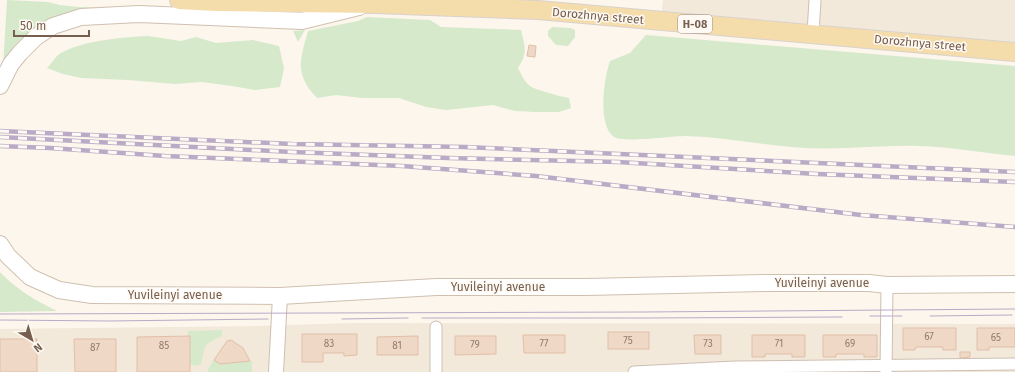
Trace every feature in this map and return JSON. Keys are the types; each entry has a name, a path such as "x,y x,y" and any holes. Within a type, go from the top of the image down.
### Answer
{"main road":[{"name":"Dorozhnya street","path":"179,0 216,2 375,4 538,10 592,16 813,33 1015,52"},
{"path":"0,86 11,64 36,37 53,26 81,17 139,14 302,21 375,4"},
{"name":"Yuvileinyi avenue","path":"0,244 8,256 30,277 58,290 92,295 280,296 436,287 586,287 758,283 862,283 888,285 1015,284"}],"street":[{"path":"813,33 814,0"},
{"path":"886,369 888,285"},
{"path":"276,372 280,296"},
{"path":"436,327 436,372"},
{"path":"634,372 735,369 886,369 1015,364"}],"shaded area":[{"path":"663,0 1015,0 1015,43 662,11"},
{"path":"352,323 1015,324 1015,372 0,372 0,329 256,326"}],"green space":[{"path":"7,0 48,2 79,7 139,9 80,12 3,68"},
{"path":"367,17 430,20 441,27 521,30 525,49 523,58 518,68 524,80 532,87 569,98 571,108 559,112 536,112 515,111 493,105 446,110 426,107 399,98 362,98 336,95 317,98 302,74 301,59 308,31 358,21"},
{"path":"552,27 571,28 575,30 575,37 568,46 556,45 548,36 548,31"},
{"path":"305,30 298,42 293,31"},
{"path":"646,35 1015,66 1015,156 919,146 848,148 791,147 686,136 648,139 619,139 614,137 609,131 605,122 603,101 610,61 630,53"},
{"path":"148,36 181,41 196,37 216,43 253,40 279,46 284,68 280,87 255,90 202,82 175,84 81,78 63,74 47,68 57,56 65,51 87,43 126,37"},
{"path":"0,272 27,294 57,311 0,312"},
{"path":"222,330 222,336 206,346 201,364 195,366 190,364 188,331"},
{"path":"213,360 221,364 252,361 252,372 207,372"}],"building":[{"path":"529,45 536,46 535,57 527,56"},
{"path":"903,328 956,328 956,350 943,350 943,347 916,347 915,350 903,350"},
{"path":"977,328 1015,328 1015,347 989,347 989,350 977,350"},
{"path":"608,332 649,332 649,349 608,349"},
{"path":"302,334 357,334 357,355 344,356 344,353 323,353 323,362 302,362"},
{"path":"523,335 565,335 565,353 524,353"},
{"path":"694,335 721,335 721,354 695,354"},
{"path":"752,335 805,335 805,357 792,357 792,354 765,354 765,357 752,357"},
{"path":"823,335 877,335 877,357 864,357 864,354 836,354 836,357 823,357"},
{"path":"190,336 190,372 137,372 137,337"},
{"path":"418,336 418,355 377,355 377,337"},
{"path":"455,336 496,336 496,354 455,355"},
{"path":"0,339 37,339 37,372 0,372"},
{"path":"74,339 116,339 116,372 75,372"},
{"path":"231,340 243,348 250,361 220,364 214,360 227,341"},
{"path":"960,352 970,352 970,357 960,358"}],"tram line":[{"path":"0,314 1015,309"},
{"path":"930,316 1012,315"},
{"path":"870,316 902,316"},
{"path":"422,318 842,317"},
{"path":"342,319 408,318"},
{"path":"0,320 110,321 268,319"}],"railway":[{"path":"0,131 292,144 465,147 1015,172"},
{"path":"0,137 292,152 448,158 618,162 817,174 1015,182"},
{"path":"0,146 165,156 402,166 536,176 861,215 1015,227"}]}
